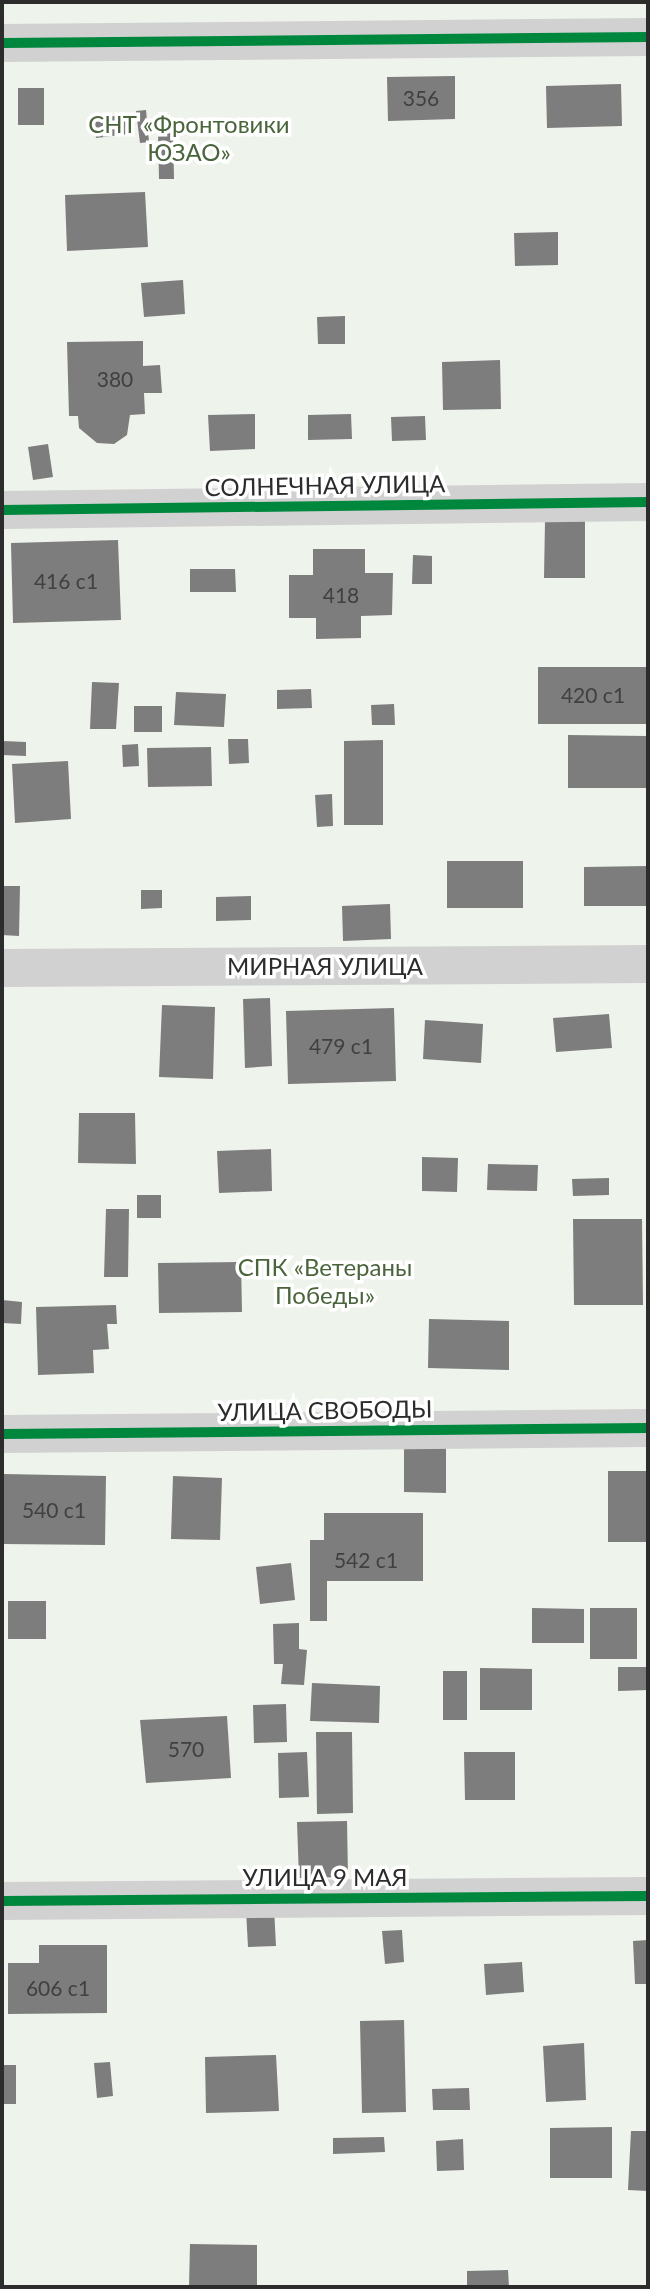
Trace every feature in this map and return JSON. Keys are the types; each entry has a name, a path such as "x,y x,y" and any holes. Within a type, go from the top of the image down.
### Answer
{"street":[{"path":"2,43 648,37"},
{"name":"СОЛНЕЧНАЯ УЛИЦА","path":"2,510 648,502"},
{"name":"МИРНАЯ УЛИЦА","path":"2,968 648,964"},
{"name":"УЛИЦА СВОБОДЫ","path":"2,1434 648,1428"},
{"name":"УЛИЦА 9 МАЯ","path":"2,1901 648,1896"}],"green space":[{"name":"СПК «Ветераны Победы»","path":"2,2 648,2 648,2287 2,2287"}],"building":[{"path":"455,76 455,119 388,121 387,77"},
{"path":"621,84 622,126 547,128 546,86"},
{"path":"18,88 44,88 44,125 18,125"},
{"path":"146,110 149,142 140,143 136,111"},
{"path":"127,115 129,134 96,138 93,118"},
{"path":"173,131 174,179 159,179 158,132"},
{"path":"145,192 148,247 67,251 65,195"},
{"path":"558,232 558,265 515,266 514,233"},
{"path":"183,280 185,314 144,317 141,283"},
{"path":"345,316 345,344 318,344 317,317"},
{"path":"143,341 143,366 160,365 162,393 144,393 145,414 130,415 127,435 114,444 97,443 79,428 78,416 69,416 67,342"},
{"path":"500,360 501,409 443,410 442,362"},
{"path":"255,414 255,449 210,451 208,415"},
{"path":"351,414 352,439 308,440 308,415"},
{"path":"425,416 426,440 392,441 391,417"},
{"path":"48,444 53,477 33,480 28,447"},
{"path":"545,521 585,521 585,578 544,578"},
{"path":"118,540 121,620 13,623 11,543"},
{"path":"313,549 365,549 365,573 393,573 392,615 361,616 361,638 316,639 316,618 289,618 289,575 313,575"},
{"path":"413,555 432,556 432,584 412,584"},
{"path":"190,569 235,569 236,592 190,592"},
{"path":"538,667 648,667 648,724 538,724"},
{"path":"92,682 119,683 116,729 90,729"},
{"path":"311,689 312,708 277,709 277,690"},
{"path":"176,692 226,694 224,727 174,725"},
{"path":"394,704 395,725 372,725 371,705"},
{"path":"134,706 162,706 162,732 134,732"},
{"path":"568,735 646,736 646,788 568,788"},
{"path":"228,739 248,739 249,763 229,764"},
{"path":"383,740 383,825 344,825 344,741"},
{"path":"2,741 26,742 26,756 2,755"},
{"path":"138,744 139,766 123,767 122,745"},
{"path":"211,747 212,786 148,787 147,748"},
{"path":"68,761 71,819 15,823 12,764"},
{"path":"332,794 333,826 317,827 315,795"},
{"path":"447,861 523,861 523,908 447,908"},
{"path":"648,866 648,906 584,906 584,867"},
{"path":"2,886 20,886 19,936 2,935"},
{"path":"141,890 162,890 162,908 141,909"},
{"path":"251,896 251,920 216,921 216,897"},
{"path":"390,904 391,939 343,941 342,906"},
{"path":"270,998 272,1066 245,1068 243,999"},
{"path":"162,1005 215,1007 213,1079 159,1077"},
{"path":"394,1008 396,1081 288,1084 286,1011"},
{"path":"609,1014 612,1048 556,1052 553,1018"},
{"path":"425,1020 483,1024 481,1063 423,1059"},
{"path":"79,1113 135,1113 136,1164 78,1163"},
{"path":"271,1149 272,1191 219,1193 217,1151"},
{"path":"422,1157 458,1158 457,1192 422,1191"},
{"path":"488,1164 538,1165 537,1191 487,1190"},
{"path":"609,1178 609,1195 573,1196 572,1179"},
{"path":"137,1195 161,1195 161,1218 137,1218"},
{"path":"106,1209 129,1209 128,1277 104,1277"},
{"path":"573,1219 642,1219 643,1305 574,1305"},
{"path":"241,1262 242,1312 159,1313 158,1263"},
{"path":"2,1300 22,1302 21,1324 2,1323"},
{"path":"116,1305 117,1324 107,1324 109,1349 93,1350 94,1373 38,1375 36,1307"},
{"path":"429,1319 509,1321 509,1370 428,1368"},
{"path":"404,1448 446,1448 446,1493 404,1492"},
{"path":"608,1471 648,1471 648,1542 608,1542"},
{"path":"4,1474 106,1476 105,1545 3,1544"},
{"path":"173,1476 222,1478 220,1540 171,1539"},
{"path":"324,1513 423,1513 423,1581 327,1581 327,1621 310,1621 310,1540 324,1540"},
{"path":"291,1563 295,1600 260,1604 256,1567"},
{"path":"8,1601 46,1601 46,1639 8,1639"},
{"path":"532,1608 584,1609 584,1643 532,1643"},
{"path":"590,1608 637,1608 637,1659 590,1659"},
{"path":"299,1623 299,1649 307,1650 304,1685 281,1684 283,1664 274,1664 273,1624"},
{"path":"618,1667 648,1667 648,1690 618,1691"},
{"path":"480,1668 532,1669 532,1710 480,1710"},
{"path":"443,1671 467,1671 467,1720 443,1720"},
{"path":"312,1683 380,1686 379,1723 310,1721"},
{"path":"286,1704 287,1742 254,1743 253,1705"},
{"path":"227,1716 231,1778 146,1783 140,1720"},
{"path":"316,1732 352,1732 353,1813 317,1814"},
{"path":"307,1752 309,1797 279,1798 278,1753"},
{"path":"464,1752 515,1752 515,1800 465,1800"},
{"path":"347,1821 348,1877 299,1878 297,1822"},
{"path":"274,1908 276,1946 248,1947 246,1910"},
{"path":"402,1930 404,1962 385,1964 382,1931"},
{"path":"648,1940 648,1984 635,1984 633,1941"},
{"path":"39,1945 107,1945 107,2013 8,2014 8,1963 39,1963"},
{"path":"522,1962 524,1992 486,1995 484,1964"},
{"path":"404,2020 406,2112 362,2113 360,2021"},
{"path":"584,2043 586,2100 546,2102 543,2046"},
{"path":"276,2055 279,2111 206,2113 205,2057"},
{"path":"110,2062 113,2096 97,2098 94,2063"},
{"path":"2,2065 16,2065 16,2104 2,2104"},
{"path":"469,2088 470,2110 433,2110 432,2089"},
{"path":"612,2127 612,2178 550,2178 550,2128"},
{"path":"631,2131 648,2131 648,2191 628,2190"},
{"path":"384,2137 385,2152 333,2154 333,2138"},
{"path":"463,2139 464,2170 437,2171 436,2141"},
{"path":"190,2244 257,2245 257,2287 189,2287"},
{"path":"508,2270 509,2287 467,2287 467,2271"}],"cycle path":[{"path":"2,43 648,37"},
{"path":"2,510 648,502"},
{"path":"2,1434 648,1428"},
{"path":"2,1901 648,1896"}],"park label":[{"name":"СНТ «Фронтовики ЮЗАО»","path":"189,138"}]}
